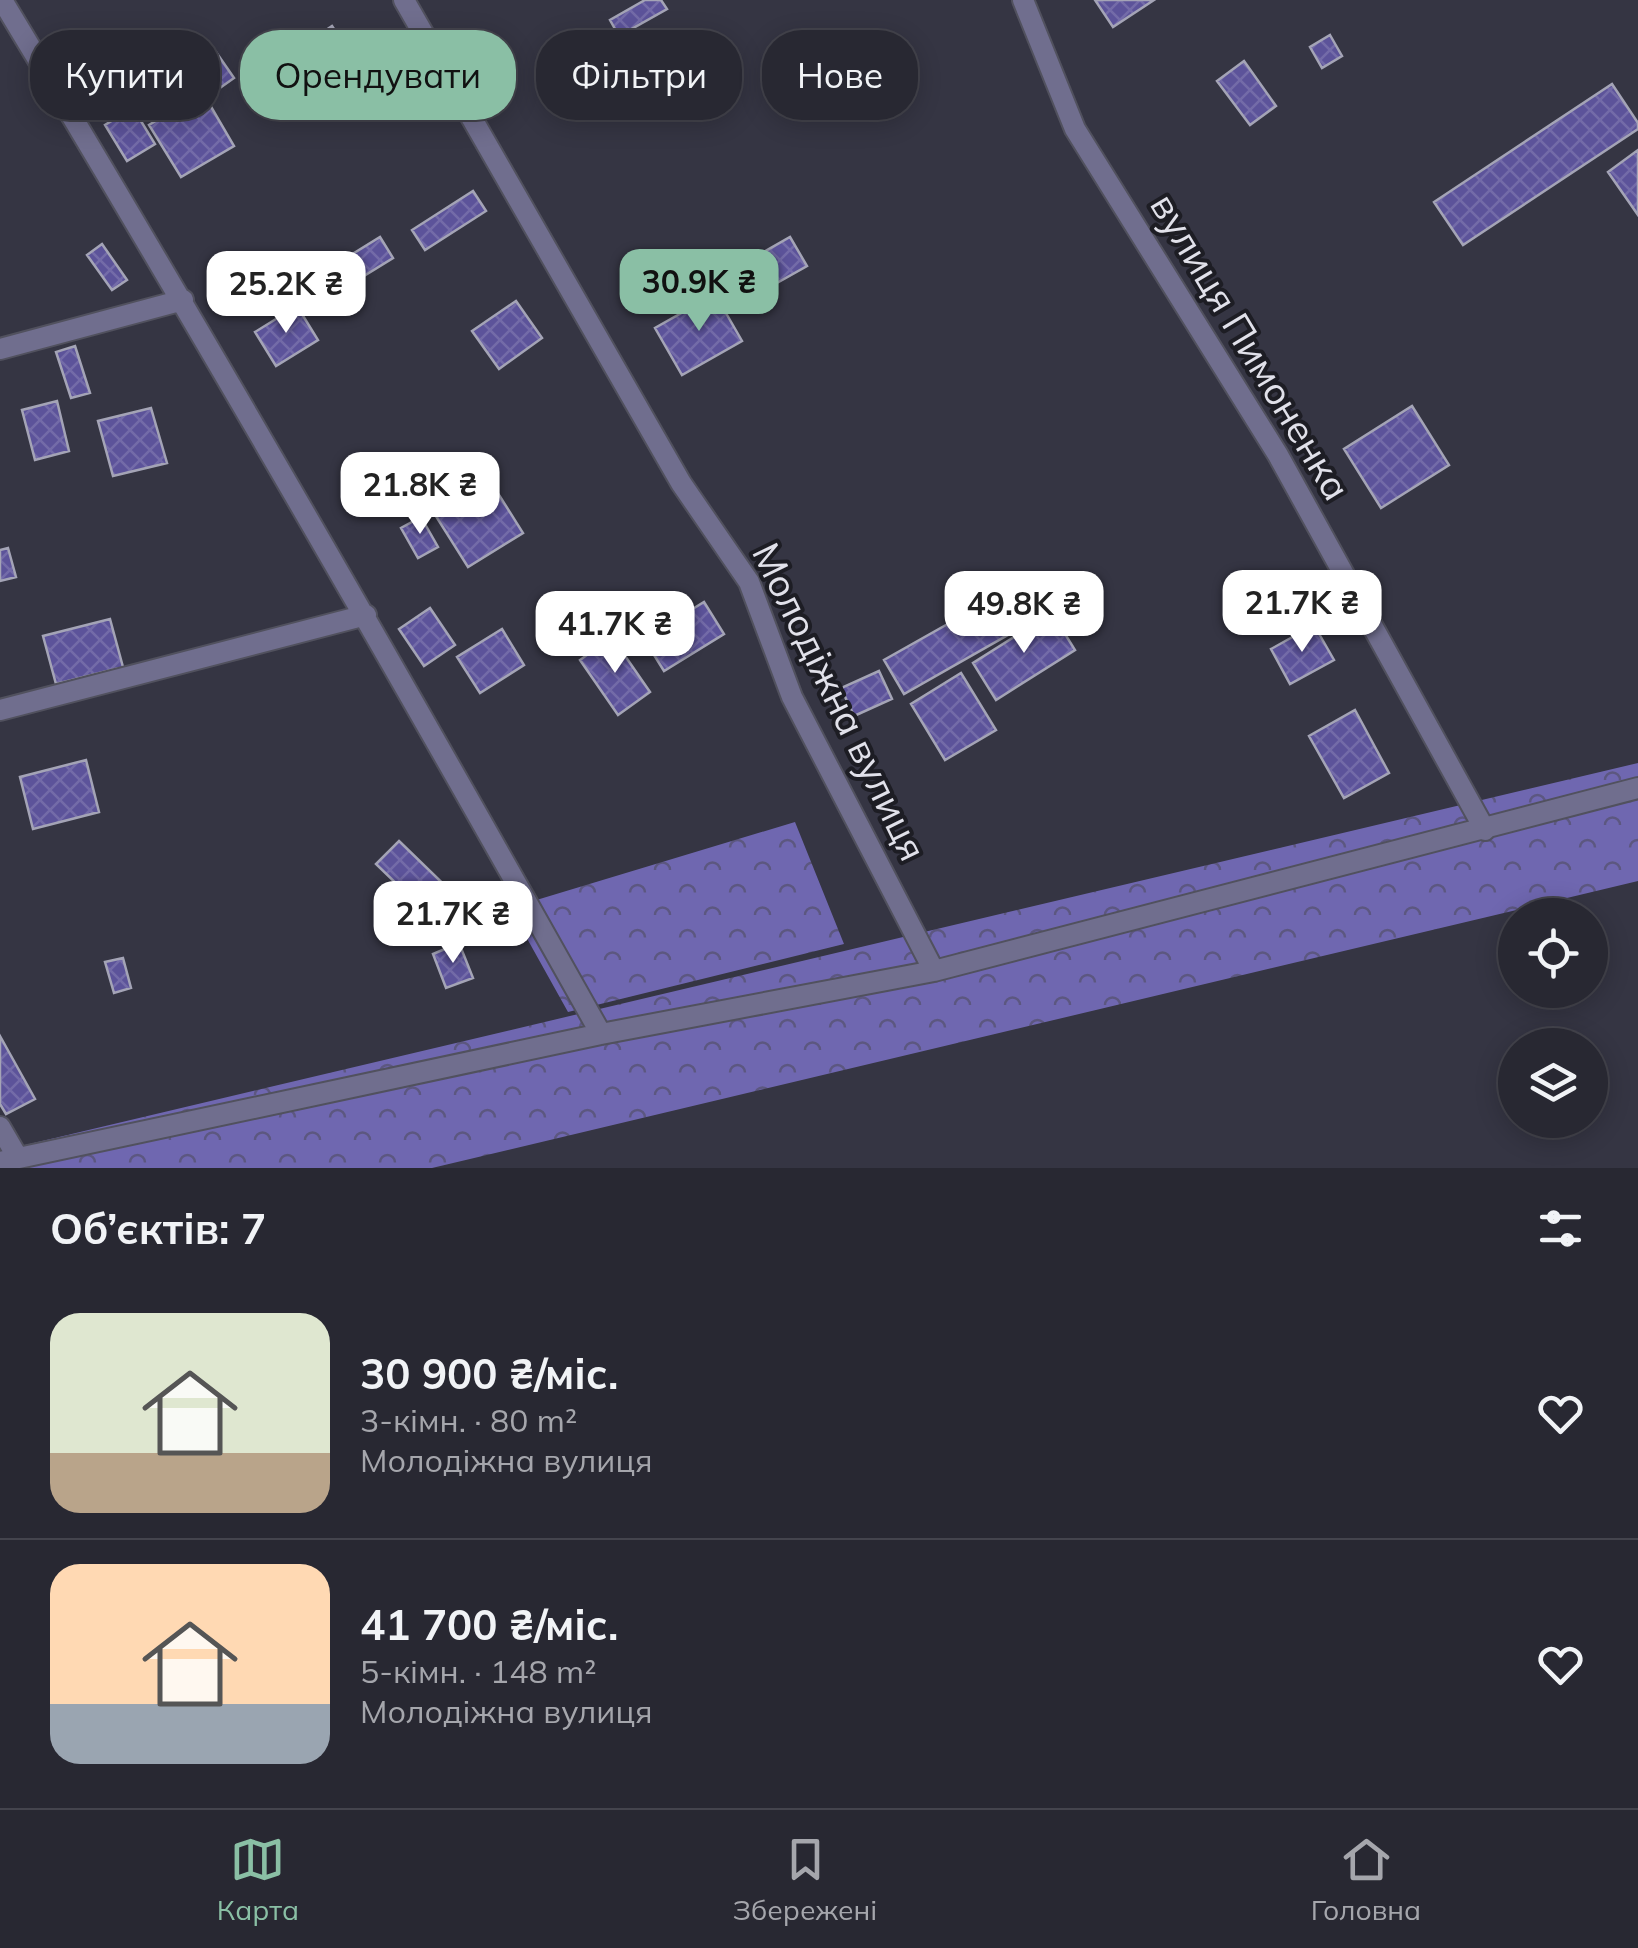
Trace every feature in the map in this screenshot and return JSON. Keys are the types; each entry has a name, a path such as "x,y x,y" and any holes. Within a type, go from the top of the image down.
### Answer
{"street":[{"path":"2,0 366,615 601,1034"},
{"name":"Молодіжна вулиця","path":"404,0 681,483 749,582 792,697 934,971"},
{"name":"вулиця Пимоненка","path":"1023,0 1075,129 1278,455 1485,830"},
{"path":"0,349 183,300"},
{"path":"0,710 366,615"},
{"path":"0,1126 9,1160 601,1034 934,971 1638,788"}],"green space":[{"path":"1638,763 1638,881 1567,898 1498,898 1498,914 432,1168 0,1168 0,1151"},
{"path":"795,822 844,944 568,1012 510,908"}],"building":[{"path":"645,0 661,0 667,9 630,30 616,30 610,20"},
{"path":"1095,0 1154,0 1113,27"},
{"path":"1330,35 1342,56 1322,68 1310,47"},
{"path":"220,58 234,78 220,88"},
{"path":"1244,61 1276,106 1250,125 1217,81"},
{"path":"1612,84 1638,123 1638,129 1463,245 1434,202"},
{"path":"113,120 140,120 155,144 127,161 105,125"},
{"path":"157,120 219,120 234,146 181,177 149,125"},
{"path":"1638,150 1638,215 1608,172"},
{"path":"473,191 486,211 425,250 412,230"},
{"path":"380,237 393,258 359,279 346,258"},
{"path":"790,237 807,266 738,305 722,276"},
{"path":"102,244 127,280 112,290 87,255"},
{"path":"715,294 742,341 682,375 655,328"},
{"path":"516,301 542,338 499,369 472,331"},
{"path":"297,306 318,340 276,366 255,332"},
{"path":"75,346 90,393 71,398 56,352"},
{"path":"57,401 69,451 35,460 22,410"},
{"path":"1412,406 1449,465 1381,508 1344,449"},
{"path":"151,408 167,463 113,476 98,421"},
{"path":"482,468 523,533 468,567 427,502"},
{"path":"421,517 438,547 418,558 401,528"},
{"path":"8,548 16,577 0,581 0,550"},
{"path":"1031,577 1050,611 904,694 884,660"},
{"path":"704,602 724,634 664,671 644,639"},
{"path":"430,608 455,645 424,666 399,629"},
{"path":"1052,613 1075,650 996,700 973,663"},
{"path":"110,619 123,667 56,684 43,636"},
{"path":"1314,625 1334,660 1290,684 1271,649"},
{"path":"502,629 524,665 480,693 457,657"},
{"path":"612,637 650,692 618,715 580,660"},
{"path":"879,671 892,699 854,716 841,688"},
{"path":"961,673 996,730 945,760 911,704"},
{"path":"1355,710 1389,773 1344,798 1309,736"},
{"path":"86,760 99,812 33,829 20,777"},
{"path":"399,841 463,903 440,926 376,864"},
{"path":"459,943 473,978 446,988 433,954"},
{"path":"123,958 131,988 114,993 105,962"},
{"path":"0,1036 35,1099 6,1114 0,1104"}]}
